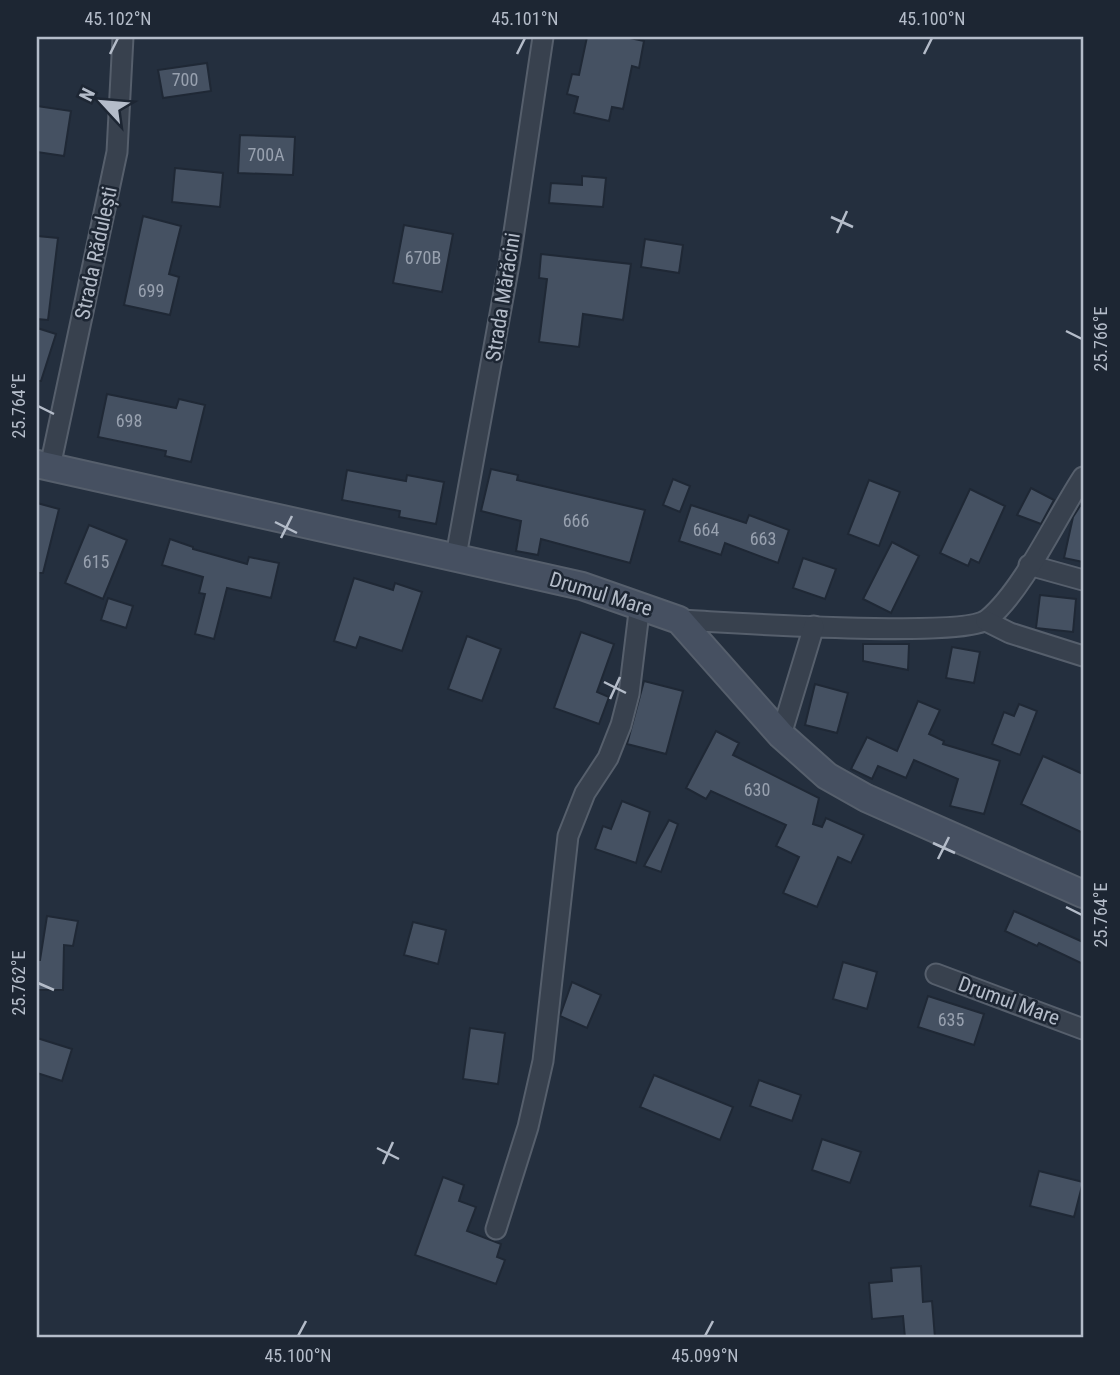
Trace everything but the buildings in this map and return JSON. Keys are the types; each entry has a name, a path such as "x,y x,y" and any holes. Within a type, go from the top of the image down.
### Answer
{"street":[{"name":"Strada Rădulești","path":"43,465 117,152 123,37"},
{"name":"Strada Mărăcini","path":"456,556 508,272 543,37"},
{"name":"Drumul Mare","path":"43,465 582,586 640,604 679,620 781,735 827,776 866,798 1083,894"},
{"path":"679,620 898,629 971,626 986,621 1029,565 1083,477"},
{"path":"1029,565 1083,580"},
{"path":"496,1229 528,1127 544,1061 568,836 585,793 608,758 621,725 629,694 640,604"},
{"path":"986,621 1010,633 1083,656"},
{"path":"781,735 814,626"},
{"name":"Drumul Mare","path":"936,974 1083,1029"}]}
